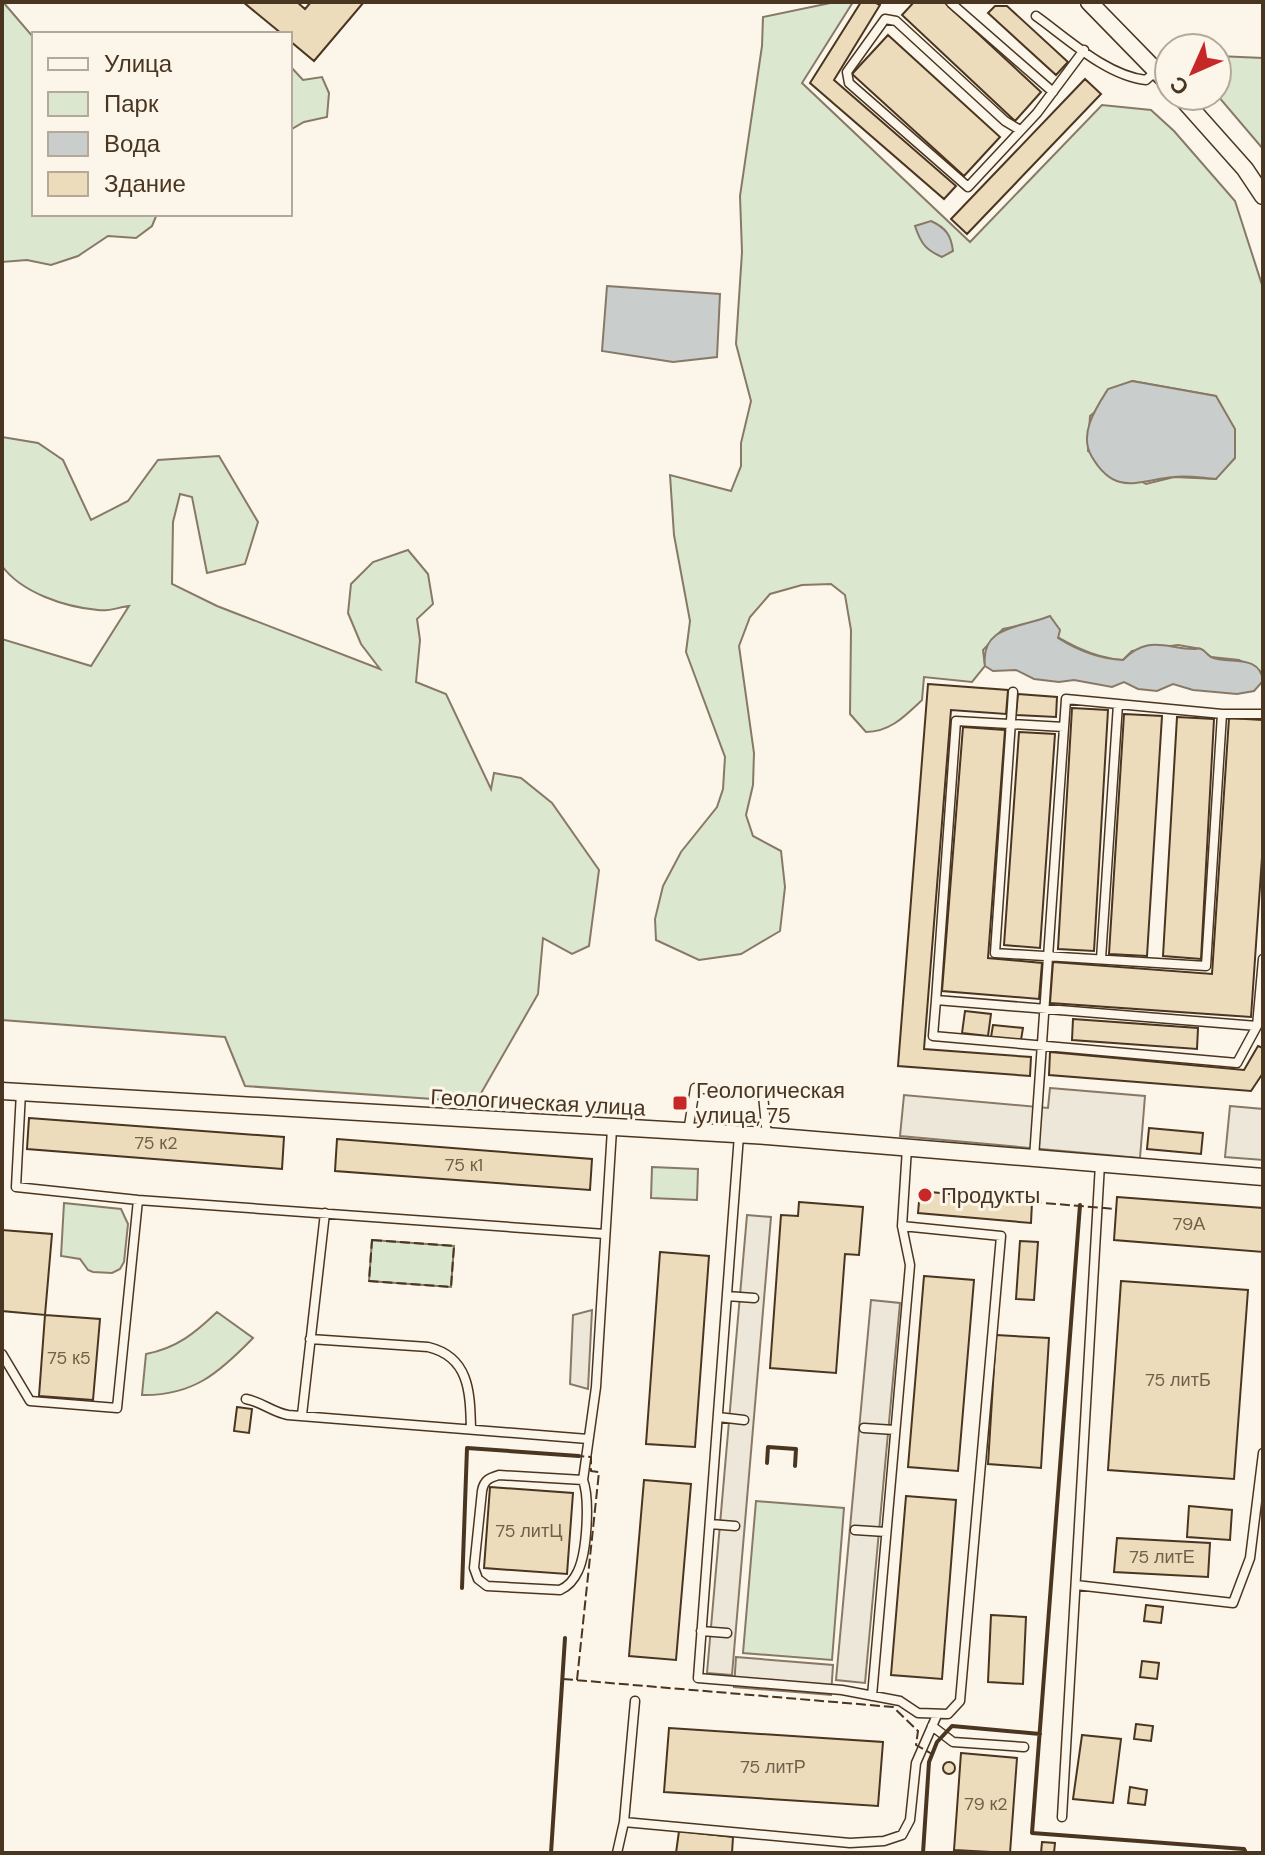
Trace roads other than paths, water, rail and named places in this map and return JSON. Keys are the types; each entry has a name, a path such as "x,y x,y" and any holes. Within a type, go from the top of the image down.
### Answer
{"street":[{"path":"1089,2 1153,67"},
{"path":"1194,112 1245,169 1263,196"},
{"name":"Геологическая улица","path":"2,1091 767,1136 1263,1177"}],"lane":[{"path":"951,3 1053,92"},
{"path":"1036,16 1128,78 1146,80 1153,74"},
{"path":"1020,130 1005,121 896,21 885,19 847,72 849,83 968,187 1020,130 1053,92 1084,50"},
{"path":"1013,692 995,953 1206,966 1222,714"},
{"path":"1034,1159 1066,699 1222,714 1263,714"},
{"path":"1101,959 1118,704"},
{"path":"1064,727 956,721 933,1036 1237,1063 1257,1026 1263,959"},
{"path":"936,1000 1257,1026"},
{"path":"688,1133 695,1088 763,1095 767,1136"},
{"path":"21,1092 16,1187 138,1200 605,1234"},
{"path":"583,1480 490,1477 482,1491 474,1568 478,1579 487,1586 560,1590 570,1585 579,1571 588,1492 583,1480 596,1387 612,1129"},
{"path":"739,1135 698,1678 842,1690 900,1701 918,1713 937,1715 948,1714 960,1701 1001,1236 902,1226"},
{"path":"872,1696 910,1265 902,1226 907,1148"},
{"path":"1062,1817 1100,1164"},
{"path":"2,1354 30,1401 117,1408 138,1200"},
{"path":"302,1415 325,1213"},
{"path":"727,1296 754,1298"},
{"path":"310,1339 442,1350 456,1360 464,1375 470,1397 471,1429"},
{"path":"246,1399 262,1402 279,1413 588,1439"},
{"path":"718,1417 744,1420"},
{"path":"864,1428 895,1430"},
{"path":"1076,1585 1233,1603 1250,1558 1263,1453"},
{"path":"710,1524 735,1526"},
{"path":"855,1530 886,1532"},
{"path":"701,1631 727,1633"},
{"path":"617,1853 624,1822 635,1701"},
{"path":"624,1822 850,1843 884,1841 902,1835 910,1820 916,1763 937,1715"},
{"path":"932,1726 953,1742 1024,1747"},
{"path":"849,1853 850,1843"}],"water":[{"path":"931,221 944,229 951,241 953,251 942,257 925,246 915,226"},
{"path":"607,286 720,294 717,357 673,362 602,351"},
{"path":"1132,381 1216,396 1235,429 1235,458 1216,479 1178,476 1128,483 1118,482 1101,469 1088,448 1090,422 1108,389"},
{"path":"1050,616 1060,630 1058,638 1098,656 1123,660 1132,652 1149,645 1199,649 1218,659 1250,663 1261,672 1263,681 1254,691 1237,694 1193,690 1173,684 1157,691 1138,689 1124,682 1112,687 1074,680 1034,679 1016,670 993,671 985,666 985,653 996,635"}],"place":[{"name":"Геологическая улица, 75","path":"680,1103"},
{"name":"Продукты","path":"925,1195"}]}
